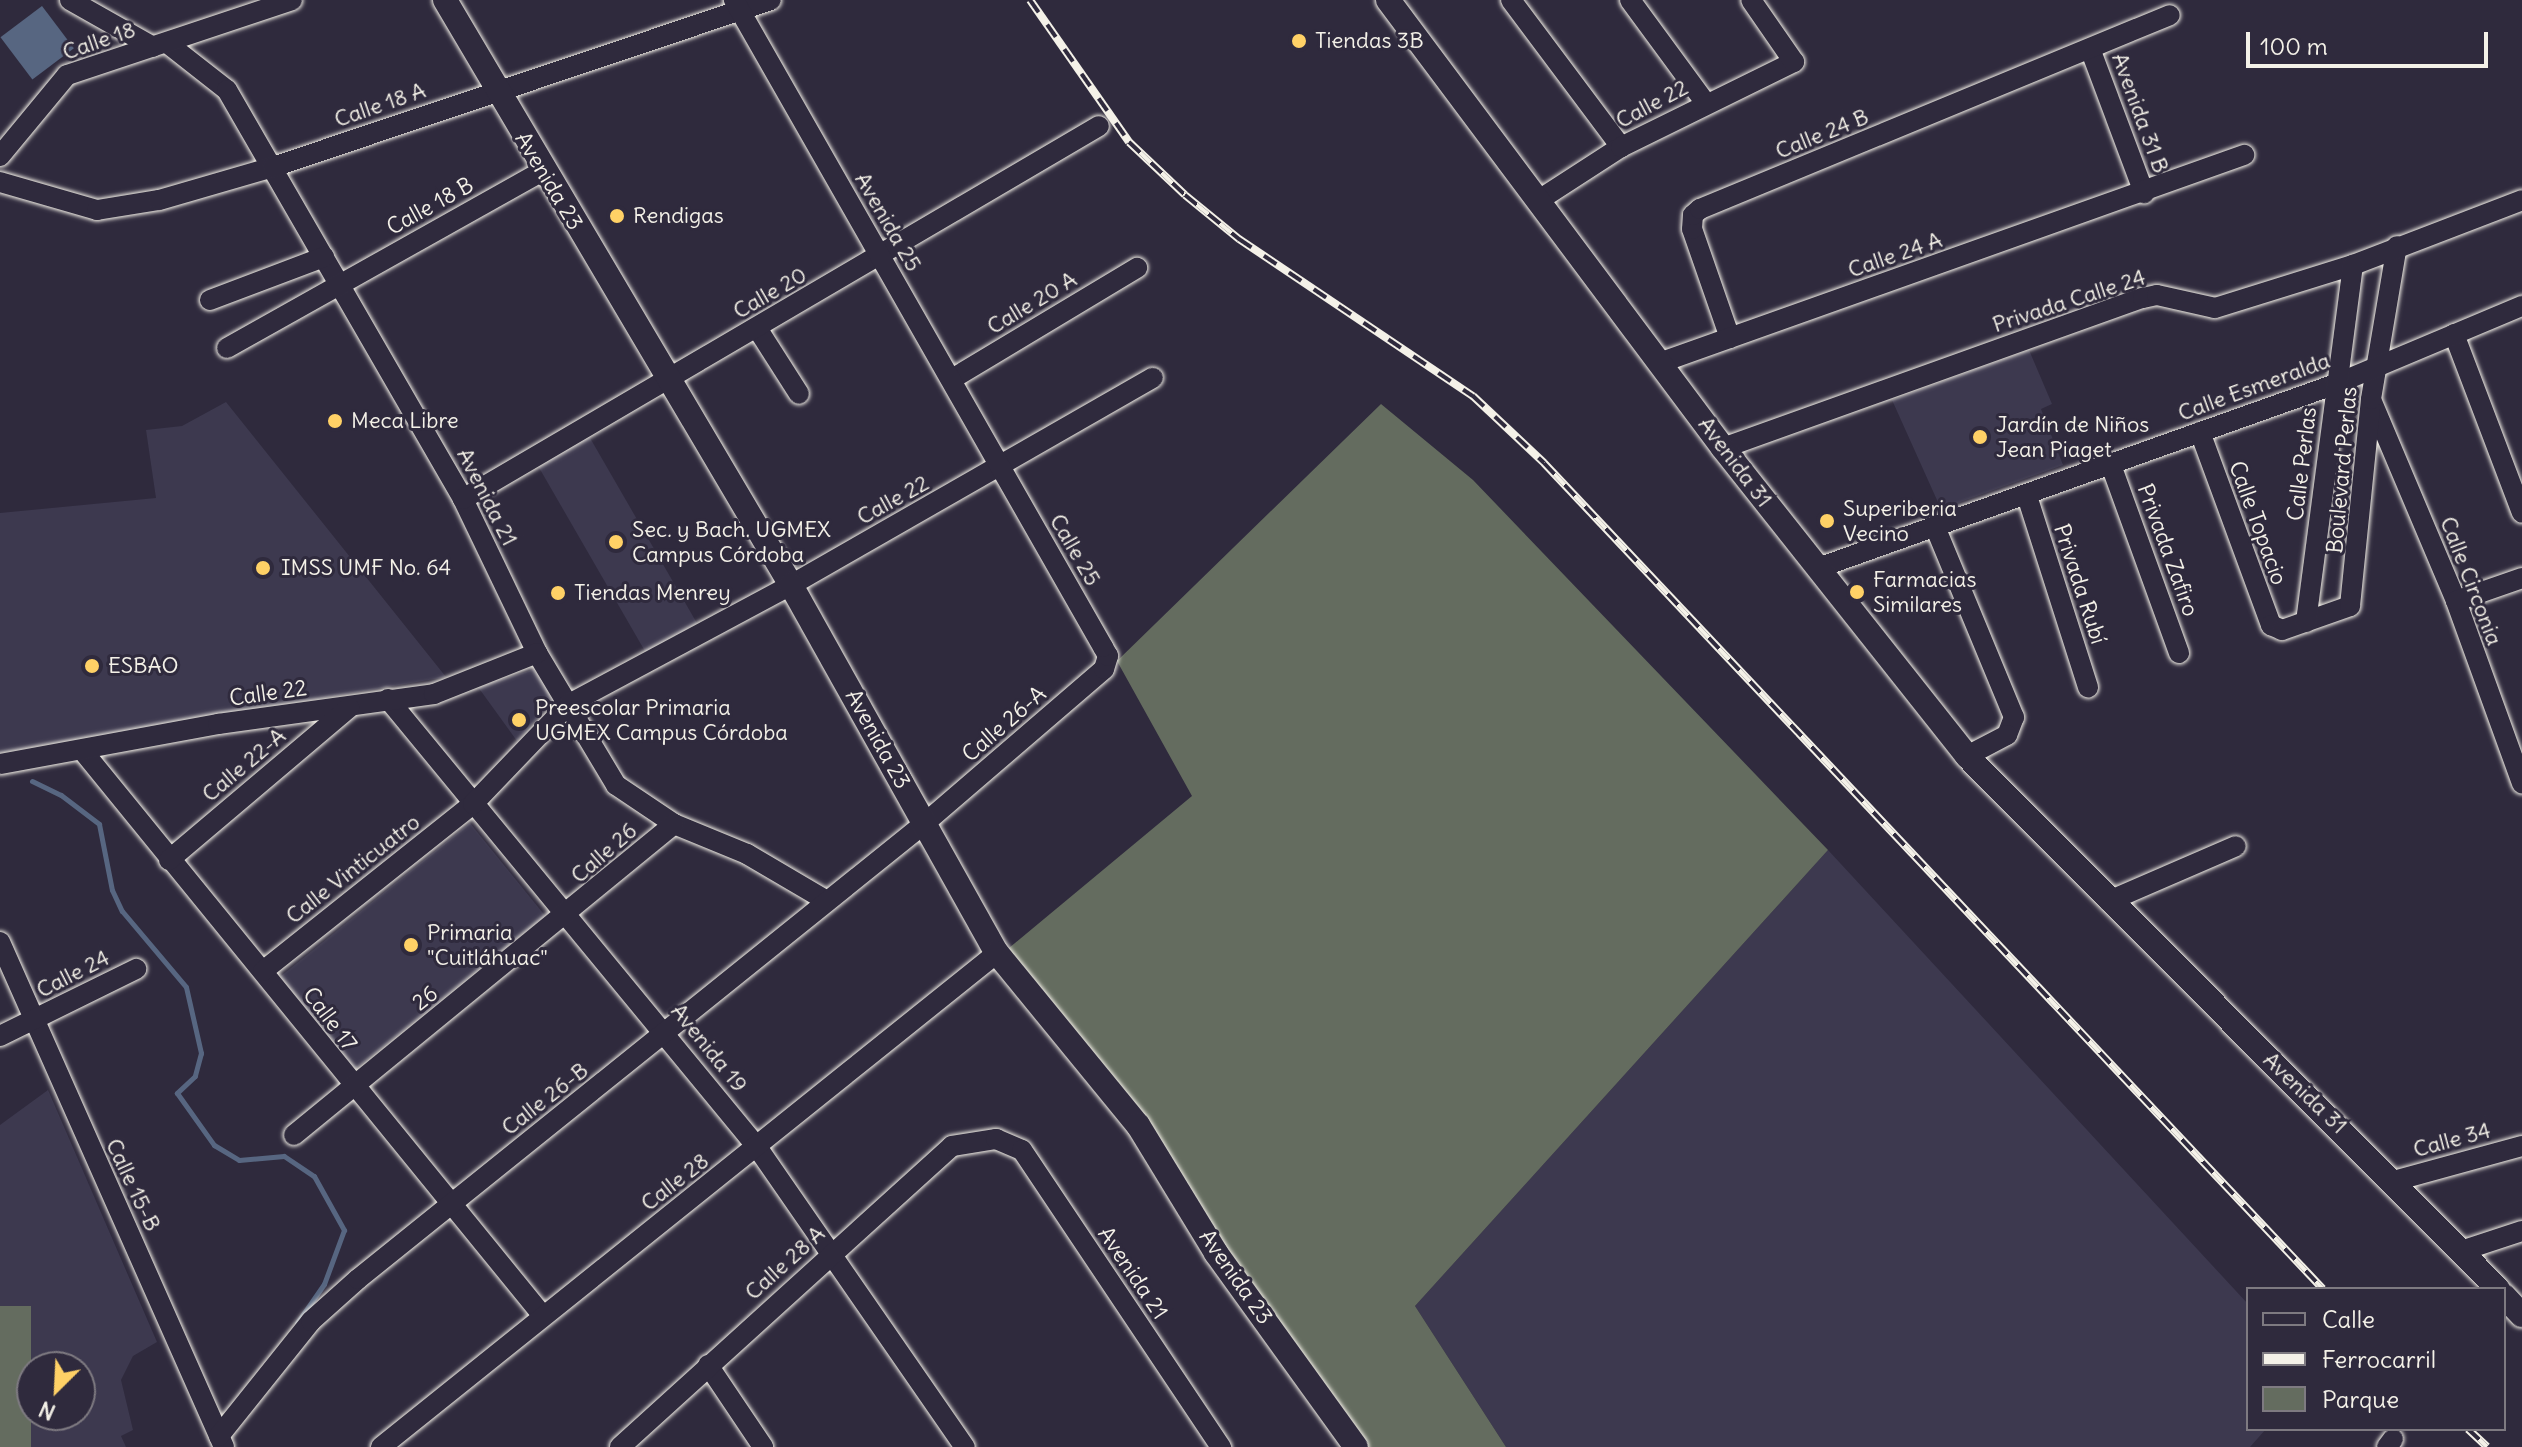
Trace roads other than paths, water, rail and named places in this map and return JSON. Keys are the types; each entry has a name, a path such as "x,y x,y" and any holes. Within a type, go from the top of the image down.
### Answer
{"street":[{"name":"Avenida 21","path":"70,0 160,45 227,90 463,499 537,653 616,785 674,824 747,854 827,901"},
{"name":"Calle 18","path":"0,156 56,83 292,0"},
{"name":"Avenida 23","path":"445,0 495,91 791,585 997,953 1138,1125 1216,1253 1356,1447"},
{"name":"Calle 18 A","path":"0,182 97,210 159,200 273,167 737,5 771,0"},
{"name":"Avenida 31","path":"1388,0 1662,362 1723,448 1967,756 2109,901 2394,1181 2496,1287"},
{"path":"1511,0 1621,147"},
{"path":"1630,0 1705,102"},
{"name":"Calle 22","path":"1539,200 1621,147 1705,102 1794,62 1751,0"},
{"name":"Avenida 25","path":"737,5 1000,467"},
{"path":"2091,51 2170,15"},
{"name":"Avenida 31 B","path":"2091,51 2144,193"},
{"name":"Calle 24 B","path":"1730,338 1692,229 1693,215 2091,51"},
{"name":"Calle 20","path":"463,499 1099,126"},
{"name":"Calle 24 A","path":"1662,362 2244,155"},
{"name":"Calle 18 B","path":"227,348 543,171"},
{"name":"Privada Calle 24","path":"1723,448 2143,298 2157,295 2215,308 2353,265 2522,200"},
{"name":"Boulevard Perlas","path":"2306,622 2353,603 2371,399 2397,246"},
{"path":"210,300 324,257"},
{"name":"Calle Perlas","path":"2306,622 2353,265"},
{"name":"Calle 20 A","path":"952,379 1137,268"},
{"name":"Calle Esmeralda","path":"1818,568 1936,529 2336,384 2522,306"},
{"path":"757,328 799,394"},
{"path":"2454,334 2522,513"},
{"name":"Calle 22","path":"569,704 791,585 1153,378"},
{"name":"Calle Circonia","path":"2371,399 2456,601 2517,759 2522,783"},
{"name":"Calle Topacio","path":"2200,432 2275,628 2306,622"},
{"name":"Privada Zafiro","path":"2111,465 2179,653"},
{"name":"Calle 25","path":"1000,467 1108,656"},
{"name":"Privada Rubí","path":"2027,496 2088,687"},
{"path":"1936,529 2014,717 2007,735 1967,756"},
{"path":"2456,601 2522,578"},
{"name":"Calle 22","path":"0,764 452,689 537,653"},
{"name":"Calle 26-A","path":"925,823 1104,669 1108,656"},
{"name":"Avenida 19","path":"388,699 566,918 668,1033 757,1147 834,1253 965,1447"},
{"path":"473,804 569,704"},
{"name":"Calle 22-A","path":"169,860 350,707"},
{"name":"Calle 17","path":"82,750 263,971 351,1086 453,1203 543,1316"},
{"name":"Calle Vinticuatro","path":"263,971 473,804"},
{"name":"Calle 26-B","path":"222,1442 311,1321 925,823"},
{"name":"Calle 26","path":"566,918 674,824"},
{"path":"2109,901 2236,846"},
{"name":"26","path":"294,1135 351,1086 566,918"},
{"name":"Calle 15-B","path":"0,942 32,1021 222,1442"},
{"name":"Calle 28","path":"381,1447 997,953"},
{"name":"Calle 24","path":"0,1036 136,969"},
{"name":"Avenida 21","path":"996,1139 1022,1150 1221,1447"},
{"name":"Calle 28 A","path":"620,1447 952,1146 996,1139"},
{"name":"Calle 34","path":"2394,1181 2522,1146"},
{"path":"2461,1251 2522,1231"},
{"path":"2506,1298 2522,1315"},
{"path":"708,1365 763,1447"}],"water":[{"path":"42,6 74,48 32,80 0,37"}],"waterway":[{"path":"32,781 61,795 99,824 112,890 122,911 186,987 201,1053 195,1076 177,1093 214,1145 239,1160 284,1156 314,1176 344,1230 324,1284 297,1323"}],"railway":[{"path":"1030,0 1129,142 1185,195 1239,239 1473,396 1544,463 2321,1287"},
{"path":"2470,1431 2487,1447"}],"place":[{"name":"Tiendas 3B","path":"1299,41"},
{"name":"Rendigas","path":"617,216"},
{"name":"Meca Libre","path":"335,421"},
{"name":"Jardín de Niños Jean Piaget","path":"1980,437"},
{"name":"Superiberia Vecino","path":"1827,521"},
{"name":"Sec. y Bach. UGMEX Campus Córdoba","path":"616,542"},
{"name":"IMSS UMF No. 64","path":"263,568"},
{"name":"Farmacias Similares","path":"1857,592"},
{"name":"Tiendas Menrey","path":"558,593"},
{"name":"ESBAO","path":"92,666"},
{"name":"Preescolar Primaria UGMEX Campus Córdoba","path":"519,720"},
{"name":"Primaria \"Cuitláhuac\"","path":"411,945"}]}
